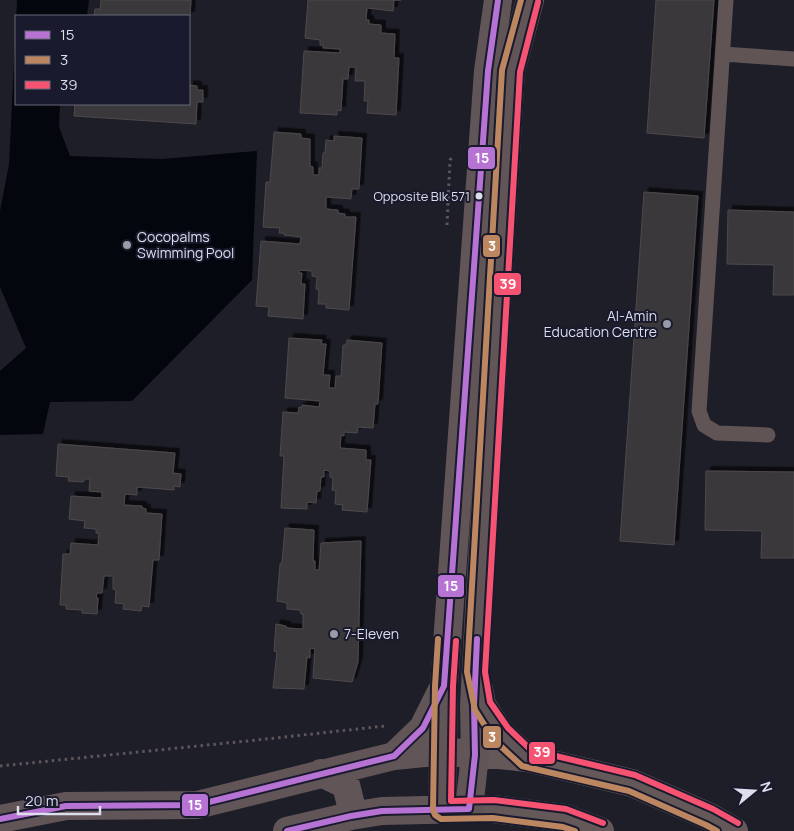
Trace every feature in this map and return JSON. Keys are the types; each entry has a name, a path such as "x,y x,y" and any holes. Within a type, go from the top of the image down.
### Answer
{"main road":[{"path":"442,810 444,686 488,71 498,0"},
{"path":"287,831 382,811 469,809 475,755 474,705 511,71 530,0"},
{"path":"476,673 482,705 501,734 527,758"},
{"path":"394,756 423,728 444,686"},
{"path":"0,819 66,806 197,805 394,756 444,751 475,755"},
{"path":"321,773 346,785 350,800 351,816"}],"street":[{"path":"475,755 527,758 632,783 710,817 734,831"},
{"path":"469,809 493,809 565,818 600,831"}],"lane":[{"path":"726,0 699,411 704,425 717,433 768,435"},
{"path":"723,54 794,59"}],"path":[{"path":"446,234 450,160 458,149"},
{"path":"0,766 391,725"}],"shaded area":[{"path":"17,0 89,0 87,15 16,15"},
{"name":"Cocopalms Swimming Pool","path":"15,41 15,105 60,105 59,127 70,156 162,159 257,151 252,280 132,401 50,402 43,434 0,435 0,371 26,348 0,287 0,211 9,164"}],"building":[{"path":"101,0 191,0 190,16 94,15 95,9 100,9"},
{"path":"308,0 394,0 393,11 367,8 366,20 369,20 369,24 381,25 381,33 395,34 394,58 399,58 396,115 367,113 368,101 364,101 365,81 355,81 356,67 349,67 348,79 343,79 341,111 337,110 337,115 300,113 304,51 340,53 340,49 323,48 323,45 320,45 320,40 305,38"},
{"path":"656,0 714,0 704,138 647,133"},
{"path":"190,85 197,86 197,90 203,90 203,102 197,102 196,124 74,116 75,105 190,105"},
{"path":"274,132 301,134 301,138 310,139 310,166 313,167 313,175 319,175 319,168 322,168 326,140 334,141 334,136 362,138 359,189 352,189 351,199 326,197 326,209 338,210 338,213 345,214 345,217 356,217 349,310 326,308 326,304 318,304 319,290 316,289 317,277 312,276 312,271 299,270 299,273 302,273 301,284 305,284 303,319 268,316 269,307 256,306 261,241 300,244 301,237 279,233 280,228 263,227 266,182 270,182"},
{"path":"644,192 698,196 674,545 620,541"},
{"path":"728,210 794,212 794,295 773,295 774,265 727,264"},
{"path":"289,338 322,340 321,344 326,344 323,375 330,375 329,388 335,388 336,376 341,376 343,345 346,345 347,340 382,343 378,404 375,404 373,428 358,427 357,433 344,432 344,436 341,435 340,448 366,450 366,460 371,460 367,512 342,510 343,505 335,504 336,491 332,490 333,478 330,477 330,471 324,470 324,477 321,477 320,491 317,491 316,503 307,502 307,509 281,508 284,456 280,456 283,412 298,413 299,407 302,408 302,405 319,407 320,401 285,398"},
{"path":"58,444 175,453 173,473 181,474 180,487 174,486 174,490 137,487 137,495 125,494 124,505 142,506 142,508 146,509 146,513 162,514 159,560 153,560 149,607 142,606 141,611 123,609 124,604 115,603 116,590 113,589 113,576 104,576 102,593 97,593 96,597 98,598 97,614 82,613 82,610 66,609 66,605 60,605 63,554 70,554 71,543 98,545 99,533 96,533 96,529 84,528 85,521 69,519 71,496 102,498 102,492 89,491 90,479 85,479 83,482 68,481 69,477 56,476"},
{"path":"706,471 794,472 794,558 761,558 762,531 705,530"},
{"path":"285,528 314,530 313,561 315,561 315,570 319,570 321,543 361,541 358,662 352,682 313,678 315,649 310,648 310,658 307,657 304,689 273,688 277,652 274,651 276,624 286,626 287,628 303,629 303,614 301,614 300,610 287,609 287,603 277,601"}],"transit line":[{"name":"15","path":"0,819 66,806 197,805 394,756 423,728 444,686 488,71 498,0"},
{"name":"3","path":"521,0 502,70 467,672 475,710 494,740 522,766 629,791 717,831"},
{"name":"39","path":"538,2 520,72 485,672 490,702 508,728 531,750 635,775 713,809 738,823"},
{"name":"3","path":"438,639 435,686 433,810 435,815 441,819 493,818 563,827 575,831"},
{"name":"15","path":"287,831 382,811 469,809 475,755 474,705 477,639"},
{"name":"39","path":"456,641 453,686 451,801 494,800 566,809 603,823"}],"place":[{"name":"Opposite Blk 571","path":"479,196"},
{"name":"Cocopalms Swimming Pool","path":"127,245"},
{"name":"Al-Amin Education Centre","path":"667,324"},
{"name":"7-Eleven","path":"334,634"}]}
